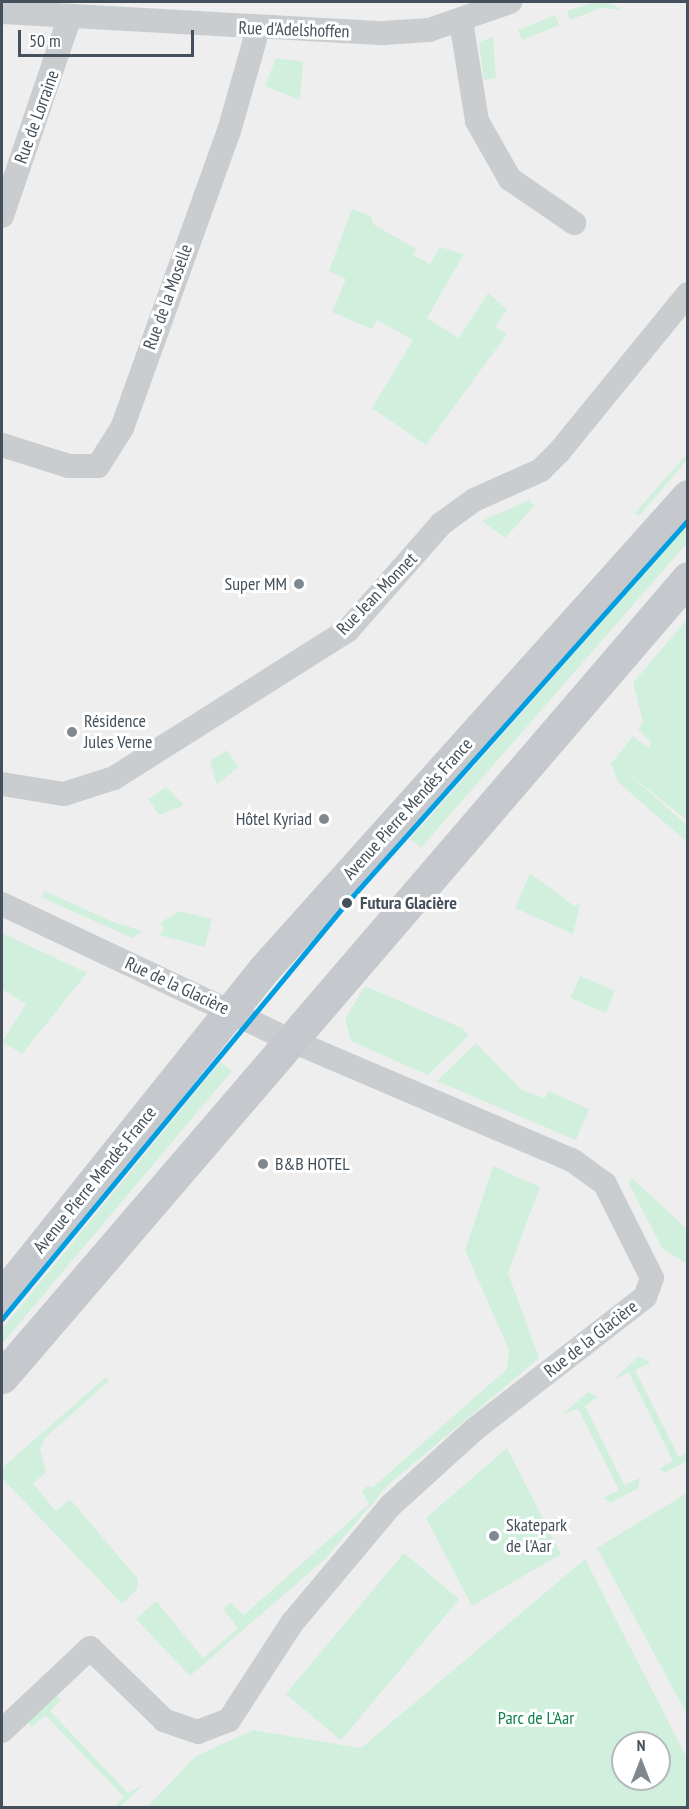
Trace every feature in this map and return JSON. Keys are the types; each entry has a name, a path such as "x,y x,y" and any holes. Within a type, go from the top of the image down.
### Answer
{"main road":[{"name":"Avenue Pierre Mendès France","path":"2,1296 266,968 687,496"},
{"path":"2,1377 687,578"}],"street":[{"name":"Rue d'Adelshoffen","path":"14,9 70,16 258,29 382,33 461,21 510,2"},
{"name":"Rue de Lorraine","path":"2,216 70,16"},
{"path":"461,21 477,121 510,179 574,223"},
{"name":"Rue de la Moselle","path":"2,446 69,466 98,466 122,428 228,131 258,29"},
{"name":"Rue Jean Monnet","path":"2,784 64,794 114,778 348,630 441,524 474,500 541,470 559,452 687,294"},
{"name":"Rue de la Glacière","path":"2,904 290,1040 572,1160 604,1184 652,1278 645,1297 476,1428 391,1505 292,1623 228,1720 198,1732 164,1720 90,1648 2,1731"}],"green space":[{"path":"594,2 608,2 621,10 601,8 570,20 567,11"},
{"path":"555,15 559,25 522,40 518,30"},
{"path":"493,37 496,78 484,80 479,42"},
{"path":"276,58 303,62 300,100 265,86"},
{"path":"352,209 372,217 373,224 416,249 413,255 430,264 440,247 464,254 427,318 459,338 488,293 507,309 495,327 507,334 426,445 372,408 413,340 377,320 372,329 332,312 346,279 329,271"},
{"path":"685,456 687,460 639,516 635,513"},
{"path":"529,500 534,506 505,538 482,521"},
{"path":"687,525 687,543 421,848 410,839"},
{"path":"687,619 687,820 627,773 687,825 687,842 618,782 611,764 633,736 648,748 652,743 638,729 643,722 633,683"},
{"path":"227,750 238,767 217,785 210,761"},
{"path":"166,787 184,805 159,815 148,799"},
{"path":"530,873 574,906 580,904 573,934 515,908"},
{"path":"45,891 113,922 143,931 132,938 41,897"},
{"path":"179,911 212,919 205,947 159,935 164,929 160,923"},
{"path":"2,933 87,973 22,1054 2,1042 26,1004 2,989"},
{"path":"580,976 615,991 606,1013 571,998"},
{"path":"365,986 462,1028 469,1035 428,1075 351,1041 345,1019"},
{"path":"476,1043 523,1091 545,1098 548,1091 589,1109 576,1140 437,1081"},
{"path":"220,1062 232,1071 2,1344 2,1329"},
{"path":"493,1166 540,1187 508,1273 539,1358 388,1485 325,1559 190,1676 136,1619 156,1601 203,1658 238,1628 223,1609 231,1603 244,1615 369,1504 362,1491 367,1486 373,1487 507,1369 509,1350 465,1250"},
{"path":"631,1177 687,1229 687,1264 662,1248 629,1184"},
{"path":"639,1356 651,1363 635,1370 679,1457 687,1453 687,1461 664,1473 659,1469 673,1461 629,1373 614,1379"},
{"path":"106,1377 109,1381 46,1437 40,1448 46,1472 33,1484 56,1511 70,1499 138,1579 137,1589 122,1604 2,1478 2,1468"},
{"path":"588,1392 598,1397 585,1406 624,1485 640,1478 638,1488 611,1503 603,1498 619,1490 578,1409 563,1414"},
{"name":"Skatepark de l'Aar","path":"507,1448 561,1554 472,1606 426,1518"},
{"path":"687,1493 687,1714 597,1548"},
{"path":"404,1553 459,1599 341,1740 286,1694"},
{"name":"Parc de L'Aar","path":"585,1559 687,1758 687,1807 147,1807 196,1756 253,1730 361,1748"},
{"path":"55,1694 61,1700 50,1711 128,1793 143,1785 120,1807 114,1807 124,1797 45,1715 32,1727 27,1721"}],"transit line":[{"path":"2,1319 344,906 688,520"}],"place":[{"name":"Super MM","path":"299,584"},
{"name":"Résidence Jules Verne","path":"72,732"},
{"name":"Hôtel Kyriad","path":"324,819"},
{"name":"Futura Glacière","path":"347,903"},
{"name":"B&B HOTEL","path":"263,1164"},
{"name":"Skatepark de l'Aar","path":"494,1536"}]}
